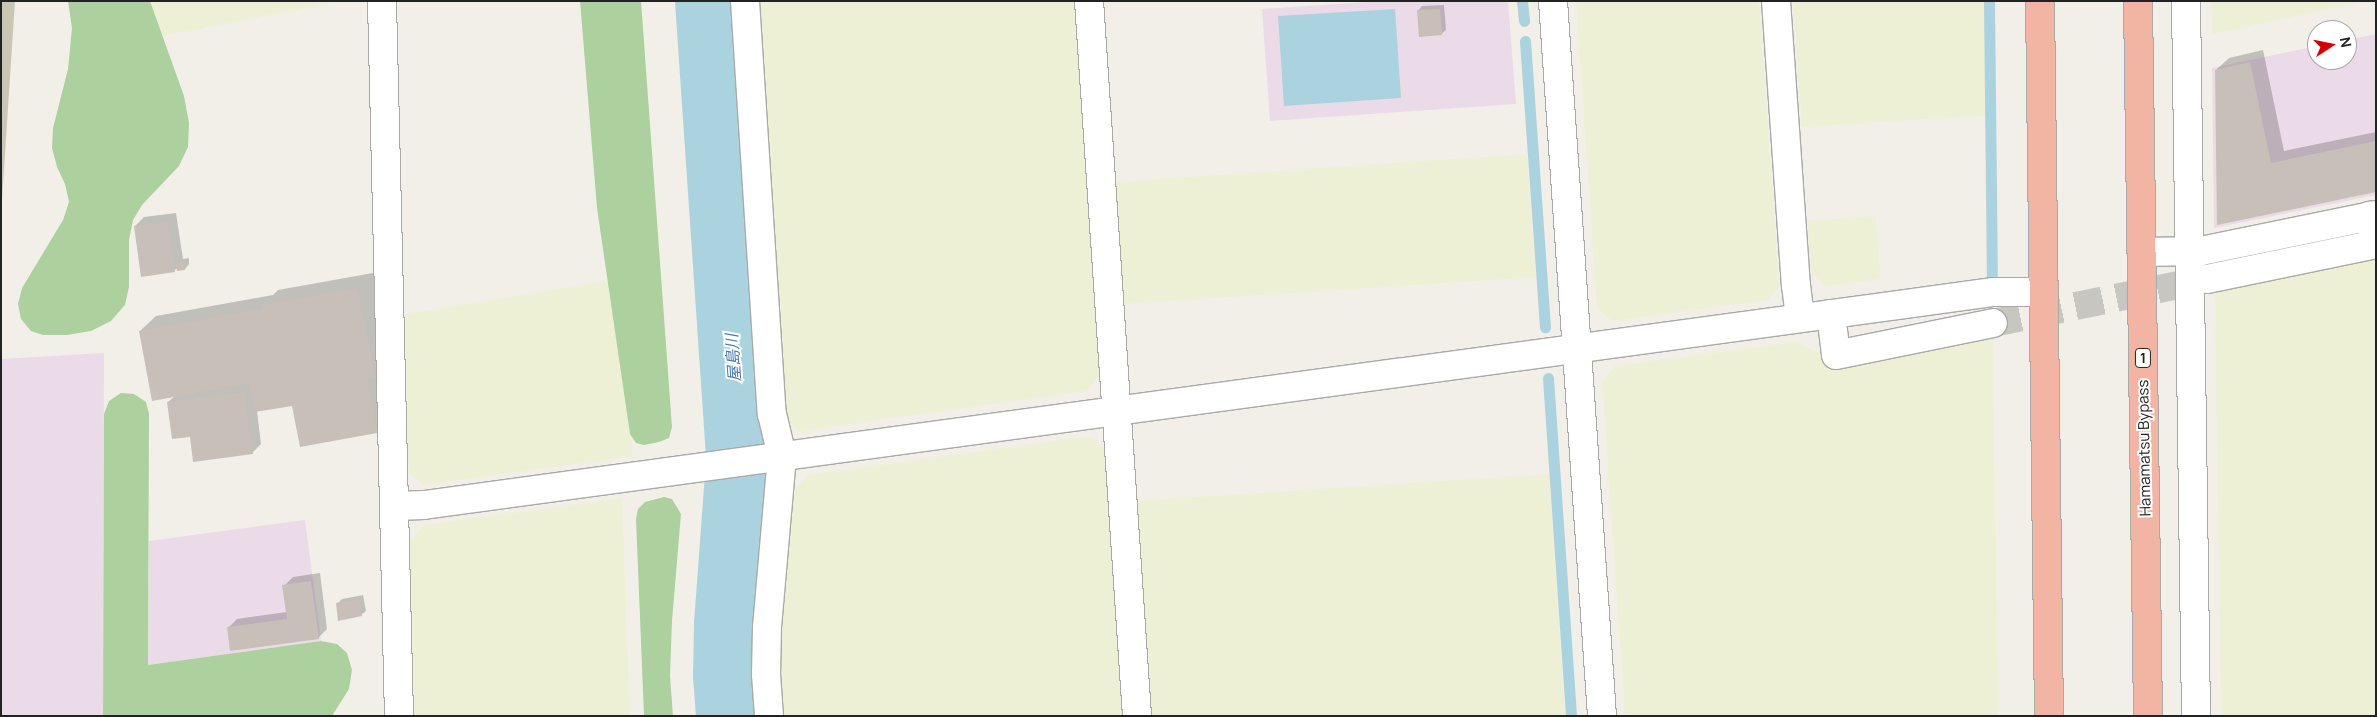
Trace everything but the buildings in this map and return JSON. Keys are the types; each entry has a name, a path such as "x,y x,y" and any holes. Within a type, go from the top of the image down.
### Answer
{"highway":[{"path":"2040,1 2049,716"},
{"name":"Hamamatsu Bypass","path":"2138,1 2148,716"}],"street":[{"path":"382,1 399,716"},
{"path":"746,1 774,457 766,674 769,716"},
{"path":"1089,1 1137,716"},
{"path":"1553,1 1602,716"},
{"path":"1776,1 1800,318"},
{"path":"2186,1 2196,716"},
{"path":"2142,252 2202,251 2373,215 2376,244 2207,279"},
{"path":"395,506 424,504 1994,292 2043,292"},
{"path":"1831,314 1836,356 1993,323"}],"shaded area":[{"path":"1,1 15,1 1,215"},
{"path":"150,1 343,1 162,36"},
{"path":"757,1 1075,1 1100,375 1087,391 799,431 784,418"},
{"path":"1381,1 1508,1 1516,104 1270,121 1262,9"},
{"path":"1576,1 1759,1 1779,287 1768,300 1612,321 1597,309"},
{"path":"1793,1 1986,1 1987,115 1802,127"},
{"path":"2211,1 2367,1 2212,34"},
{"path":"2376,34 2376,195 2214,228 2212,68 2307,48 2307,70 2357,70 2357,38"},
{"path":"1527,154 1536,277 1123,304 1115,182"},
{"path":"1876,216 1880,279 1827,286 1812,274 1808,221"},
{"path":"2376,255 2376,716 2221,716 2215,289"},
{"path":"608,281 633,456 423,485 409,473 405,314"},
{"path":"1993,334 1998,716 1625,716 1602,382 1615,366 1796,342 1818,352 1828,369"},
{"path":"104,353 103,716 1,716 1,359"},
{"path":"1090,436 1105,449 1123,716 784,716 780,674 793,491 808,475"},
{"path":"1549,474 1565,716 1151,716 1136,501"},
{"path":"622,498 630,716 413,716 410,541 424,525"},
{"path":"305,520 321,641 148,665 149,541"}],"green space":[{"path":"68,1 150,1 184,96 189,123 188,147 179,166 142,205 133,220 129,240 129,287 125,305 111,321 91,331 67,335 43,335 31,331 21,319 18,304 22,288 63,220 69,202 65,184 57,167 52,148 53,128 68,69 72,28"},
{"path":"580,1 641,1 672,427 669,438 644,445 636,443 630,434 597,208"},
{"path":"121,393 134,394 146,402 149,414 148,665 321,641 337,644 347,653 352,670 349,689 332,716 103,716 104,414 109,401"},
{"path":"664,497 672,499 681,514 672,621 670,676 673,716 644,716 636,519 638,509 645,502"}],"water":[{"path":"1395,9 1401,98 1284,106 1278,16"},
{"path":"729,461 752,461 740,626 738,674 741,716 719,716 715,675"}],"pier":[{"path":"769,441 766,475 716,482 718,447"}],"waterway":[{"name":"屋島川","path":"709,1 740,461 728,625 727,675 730,716"},
{"path":"1522,1 1524,21"},
{"path":"1989,1 1992,292"},
{"path":"1525,41 1545,327"},
{"path":"1548,378 1571,716"}],"tunnel":[{"path":"1993,323 2207,279"}]}
